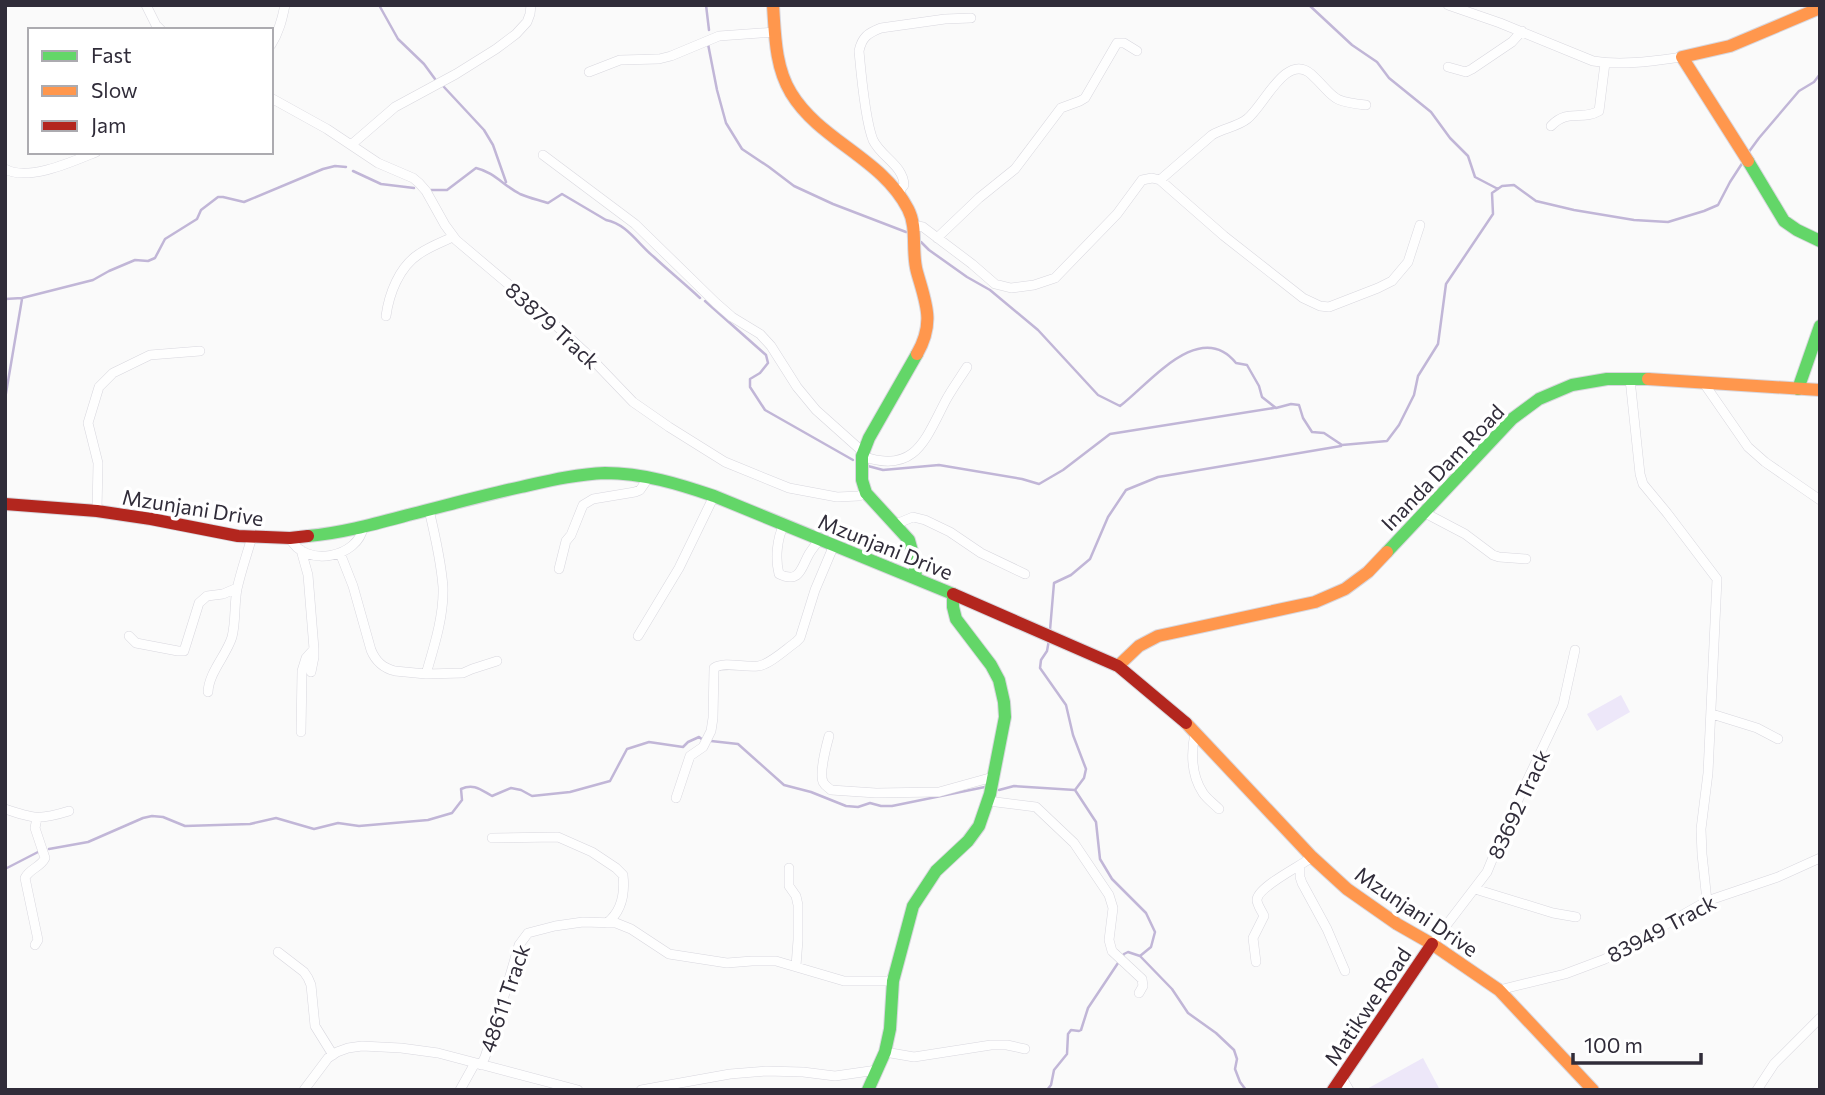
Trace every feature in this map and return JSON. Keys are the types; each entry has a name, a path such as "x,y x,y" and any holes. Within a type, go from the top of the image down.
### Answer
{"street":[{"path":"146,5 159,28"},
{"path":"273,42 285,5"},
{"path":"351,145 395,107 456,74 516,34 527,22 531,5"},
{"path":"773,5 777,53 785,82 798,105 810,119 890,183 907,207 913,225 914,259 929,307 929,326 862,454 862,480 870,499 896,524 912,547 916,578"},
{"path":"1448,5 1522,31 1578,56 1605,63 1682,57 1730,46 1820,8"},
{"path":"898,193 904,185 904,178 876,144 871,130 859,51 863,38 881,28 945,19 971,19"},
{"path":"1448,67 1466,72 1512,42 1522,31"},
{"path":"589,72 620,61 671,56 719,36 775,32"},
{"path":"937,238 979,198 1015,169 1061,108 1086,97 1117,43 1124,43 1137,51"},
{"path":"1682,57 1728,127 1779,213 1788,225 1820,241"},
{"path":"1550,126 1564,116 1594,114 1599,111 1605,63"},
{"path":"1160,180 1212,135 1239,125 1247,119 1284,75 1295,68 1305,70 1335,99 1366,105"},
{"name":"83879 Track","path":"273,99 379,163 413,178 426,191 453,237 473,256 520,293 585,352 633,402 693,442 725,462 789,488 837,497 866,493"},
{"path":"5,169 14,173 37,171 66,165 91,154"},
{"path":"543,155 635,224 716,303 732,317 760,334 816,410 862,454 889,462 913,453 934,426 951,391 967,367"},
{"path":"913,225 923,227 972,264 987,279 1001,287 1043,282 1055,278 1106,225 1142,180 1152,178 1160,180 1224,236 1303,298 1329,307 1392,281 1408,262 1420,225"},
{"path":"386,316 395,285 410,262 428,249 453,237"},
{"path":"1798,389 1820,327"},
{"path":"97,511 98,463 88,424 99,387 113,373 150,355 200,351"},
{"name":"Inanda Dam Road","path":"1118,666 1139,646 1158,636 1315,602 1345,589 1368,572 1511,419 1539,399 1572,385 1606,379 1630,379 1820,390"},
{"path":"1630,379 1643,484 1717,579 1712,714 1701,829 1707,901"},
{"path":"1703,382 1748,447 1765,463 1820,500"},
{"name":"Mzunjani Drive","path":"5,504 97,511 238,537 290,538 363,527 573,476 607,473 649,477 713,496 1021,622 1118,666 1195,733 1312,858 1347,890 1499,990 1593,1090"},
{"path":"559,569 566,541 583,505 593,499 640,490 649,477"},
{"path":"638,636 679,568 713,496"},
{"path":"426,674 435,644 443,590 429,510"},
{"path":"1425,513 1465,534 1493,555 1526,559"},
{"path":"896,524 913,517 925,520 950,532 981,553 1025,574"},
{"path":"784,524 778,540 779,574 783,576 800,573 810,551 820,539"},
{"path":"290,538 301,550 313,556 324,557 340,553 358,539 363,527"},
{"path":"208,692 211,679 232,637 237,588 252,537"},
{"path":"676,798 690,756 703,747 710,731 713,718 714,668 719,665 759,666 800,638 815,590 834,545"},
{"path":"301,550 307,575 314,649 311,672"},
{"path":"340,553 353,586 374,658 387,669 426,674 463,673 497,661"},
{"path":"129,636 136,643 184,651 199,603 207,596 223,594 237,588"},
{"path":"868,1090 885,1052 891,1020 893,981 913,906 936,871 968,841 979,826 988,801 1005,718 1002,689 991,665 956,619 953,594"},
{"path":"301,732 302,671 306,658 314,649"},
{"name":"83692 Track","path":"1432,944 1487,872 1564,702 1574,650"},
{"path":"1712,714 1757,728 1779,739"},
{"path":"1195,733 1192,749 1194,775 1203,794 1219,810"},
{"path":"830,736 825,750 822,777 831,790 852,793 939,792 993,777"},
{"path":"988,801 1036,807 1074,843 1109,895 1113,915 1109,944 1115,954 1142,979 1143,986 1139,993"},
{"path":"5,809 37,818 69,811"},
{"path":"34,945 38,940 25,878 45,858 35,828 37,818"},
{"path":"492,838 554,837 592,852 616,868 623,875 623,896 620,908 607,923"},
{"path":"1256,962 1253,938 1264,916 1257,904 1258,896 1266,887 1312,858"},
{"name":"83949 Track","path":"1499,990 1565,974 1605,959 1707,901 1779,877 1820,858"},
{"path":"1300,866 1302,883 1327,929 1345,971"},
{"path":"789,868 789,886 798,905 796,966"},
{"path":"1475,889 1553,913 1576,917"},
{"name":"48611 Track","path":"478,1064 497,1020 523,937 528,933 569,923 626,926 669,954 727,963 776,961 844,981 893,981"},
{"name":"Matikwe Road","path":"1333,1090 1432,944"},
{"path":"278,952 308,978 315,1026 333,1055"},
{"path":"1756,1090 1774,1064 1820,1018"},
{"path":"885,1052 914,1057 990,1045 1025,1049"},
{"path":"304,1090 328,1058 348,1048 362,1046 438,1053 578,1090"},
{"path":"460,1090 478,1064"},
{"path":"640,1090 730,1074 795,1071 835,1076 877,1070"},
{"path":"1342,1078 1349,1090"}],"shaded area":[{"path":"1621,695 1630,712 1597,731 1587,714"},
{"path":"1423,1058 1440,1090 1365,1090"}],"waterway":[{"path":"379,5 398,39 424,64 435,79"},
{"path":"706,5 709,30"},
{"path":"1309,5 1352,45 1377,62 1389,78 1431,112 1450,138 1468,156 1475,177 1498,189"},
{"path":"708,44 726,123 742,149 794,186 906,232"},
{"path":"1748,153 1799,91 1814,82 1820,74"},
{"path":"444,87 484,130 493,145 506,182"},
{"path":"921,242 967,277 990,290 1038,330 1098,395 1120,406 1175,359 1191,351 1207,348 1222,351 1236,363 1247,365 1262,397 1276,408 1299,405 1312,432 1324,433 1342,445 1387,441 1399,425 1414,395 1418,376 1438,344 1446,284 1493,214 1492,193 1502,186 1514,185 1536,201 1634,220 1668,222 1718,205 1743,162"},
{"path":"5,299 22,298 93,280 135,260 148,261 155,258 165,239 197,219 201,210 218,197 244,202 323,169 346,167"},
{"path":"431,190 447,190 476,168 530,198 548,203 562,194 626,230 700,298"},
{"path":"353,171 381,184 414,188"},
{"path":"5,399 22,299"},
{"path":"705,301 766,355 768,363 760,373 750,379 750,387 765,410 853,460"},
{"path":"868,466 883,470 939,465 1039,484 1063,470 1110,434 1274,408"},
{"path":"1050,630 1054,583 1071,575 1090,559 1108,517 1126,490 1158,477 1341,446"},
{"path":"1049,640 1040,668 1066,705 1073,735 1086,769 1084,778 1075,790 1096,822 1100,859 1112,879 1146,913 1155,932 1151,947 1140,956"},
{"path":"49,849 88,842 152,816 163,817 185,826 250,824 276,818 314,829 338,823 359,826 428,820 452,813 462,800 461,789 466,787 477,788 492,796 511,788 532,796 570,792 610,781 627,749 649,742 683,747 699,737 703,740"},
{"path":"711,741 738,744 784,785 846,806 858,807 870,803 892,806 985,787"},
{"path":"999,790 1014,786 1075,790"},
{"path":"5,869 38,852"},
{"path":"1047,1090 1051,1085 1054,1070 1067,1054 1068,1034 1071,1030 1081,1030 1088,1008 1128,952 1140,956 1172,989 1188,1013 1234,1050 1237,1059 1235,1069 1246,1090"}],"traffic: fast":[{"path":"1748,161 1784,221 1820,241"},
{"path":"1798,389 1820,326"},
{"path":"916,578 909,540 866,493 862,480 862,456 869,438 917,354"},
{"path":"1387,552 1512,419 1539,399 1572,385 1607,379 1648,379"},
{"path":"308,536 334,533 552,480 619,473 661,480 714,496 953,594"},
{"path":"868,1090 885,1052 890,1029 893,981 913,906 936,871 968,841 979,826 990,794 1005,717 999,680 991,665 956,619 953,594"}],"traffic: slow":[{"path":"773,5 779,61 791,93 803,110 818,124 883,176 897,191 911,216 915,264 927,313 926,332 917,354"},
{"path":"1748,161 1682,57 1730,46 1820,8"},
{"path":"1648,379 1820,390"},
{"path":"1118,666 1139,646 1158,636 1315,602 1345,589 1368,572 1387,552"},
{"path":"1186,723 1312,857 1347,889 1499,990 1593,1090"}],"traffic: jam":[{"path":"5,504 97,511 238,536 308,536"},
{"path":"953,594 1118,666 1186,723"},
{"path":"1333,1090 1432,944"}]}
